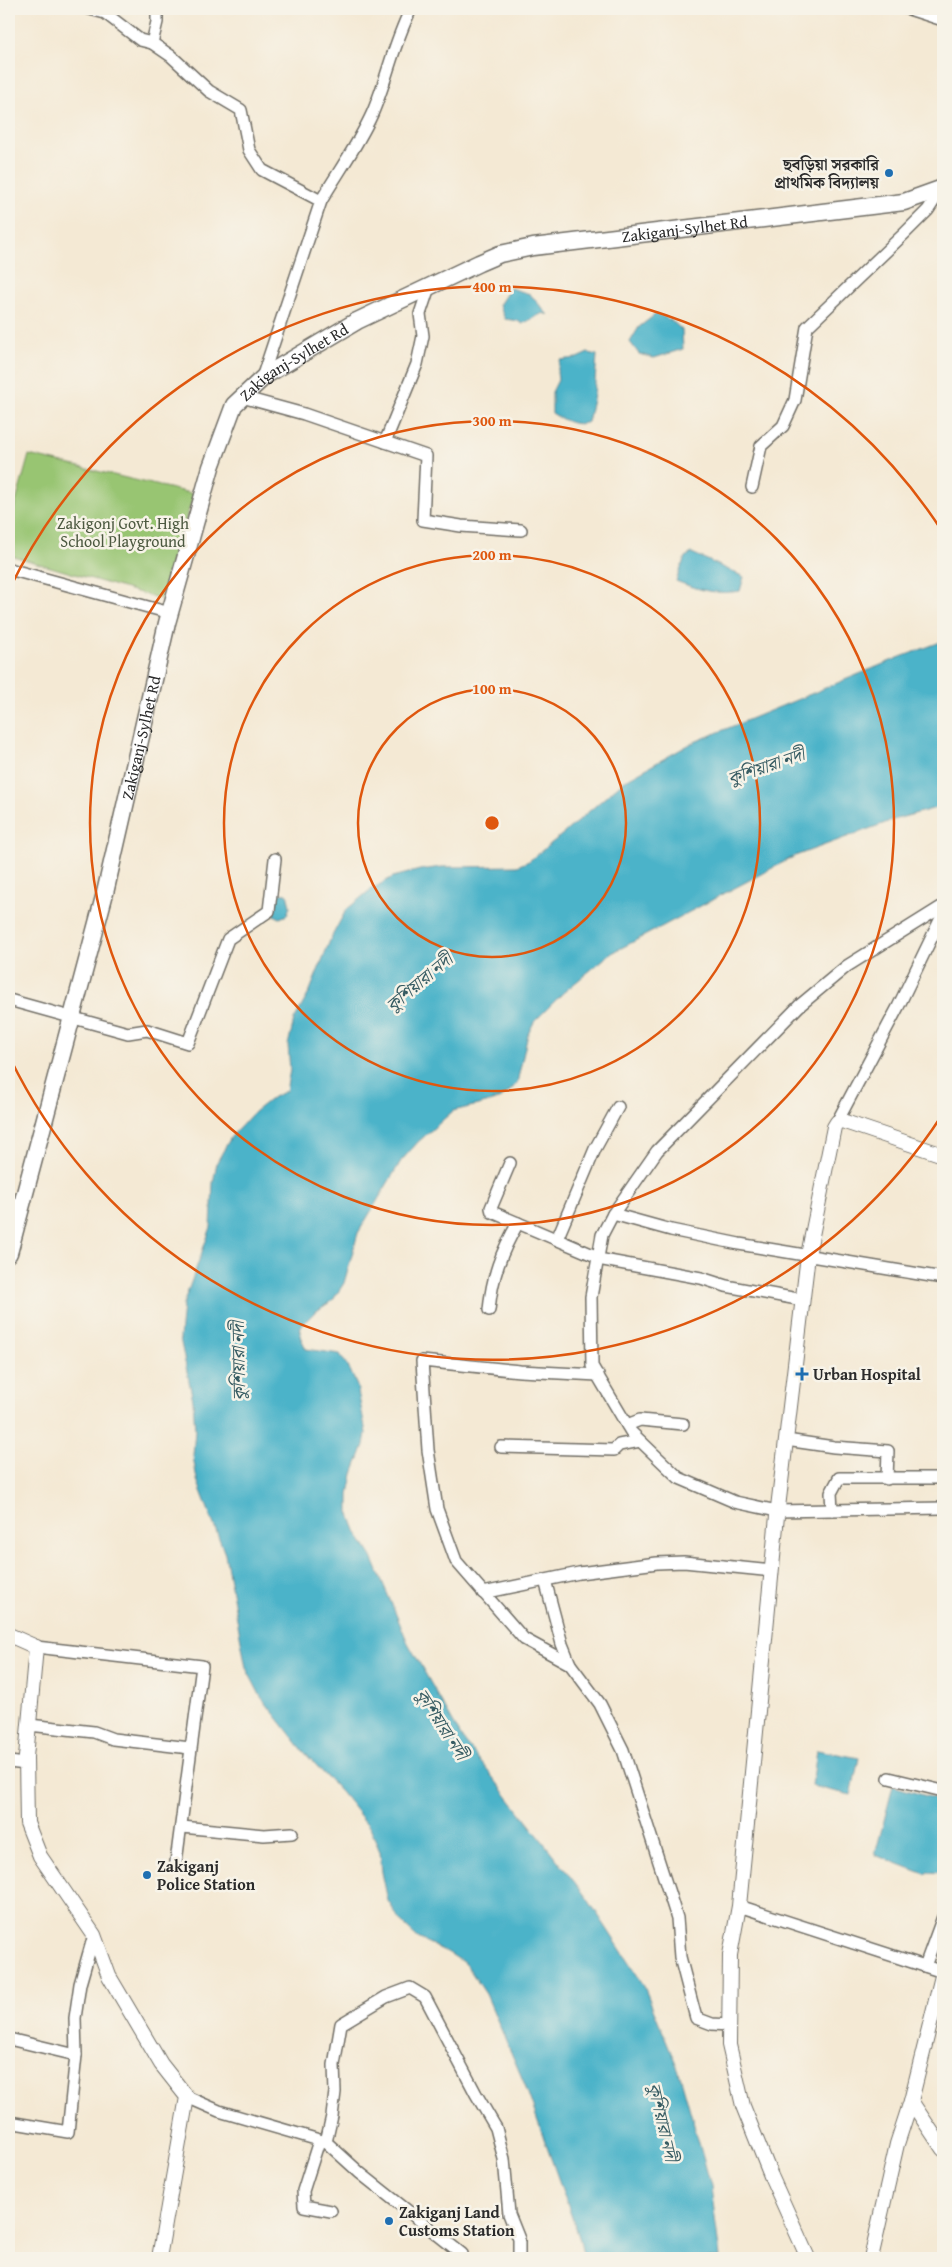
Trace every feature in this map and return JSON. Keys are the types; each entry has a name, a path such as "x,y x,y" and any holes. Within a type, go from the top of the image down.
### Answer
{"main road":[{"name":"Zakiganj-Sylhet Rd","path":"9,1253 12,1224 105,893 170,613 211,467 234,405 262,378 290,359 356,321 500,254 533,247 904,202 942,189"}],"street":[{"path":"90,9 105,13 140,40 152,43 171,56 209,92 241,110 248,150 262,170 320,201"},
{"path":"152,43 157,22 157,9"},
{"path":"262,378 320,201 358,143 372,114 392,50 411,9"},
{"path":"909,9 943,20"},
{"path":"752,486 761,446 783,426 795,400 807,327 905,234 928,210 942,189"},
{"path":"385,442 417,364 423,336 420,314 429,287"},
{"path":"242,397 304,414 426,456 423,520 461,526 521,530"},
{"path":"9,569 170,613"},
{"path":"9,1000 128,1033 148,1030 188,1044 228,939 269,911 275,859"},
{"path":"943,906 847,966 799,1006 657,1151 612,1214 602,1235 590,1297 592,1366 627,1426 679,1478 735,1502 777,1511 943,1508"},
{"path":"808,2258 771,2176 743,2106 730,2045 730,1955 739,1906 777,1511 808,1255 834,1127 898,1006 943,914"},
{"path":"557,1239 596,1148 618,1107"},
{"path":"837,1122 842,1121 943,1155"},
{"path":"510,1162 491,1208 492,1212 500,1216 598,1258 803,1300"},
{"path":"612,1214 671,1230 740,1244 943,1278"},
{"path":"488,1310 495,1268 501,1252 518,1223"},
{"path":"570,1664 524,1639 456,1561 437,1509 428,1450 422,1361 520,1371 598,1376"},
{"path":"627,1426 640,1420 683,1424"},
{"path":"786,1440 834,1447 888,1451 887,1479"},
{"path":"501,1446 614,1450 619,1445 640,1441"},
{"path":"832,1510 831,1493 839,1478 943,1478"},
{"path":"483,1593 545,1580 657,1563 684,1562 772,1571"},
{"path":"545,1580 570,1664 600,1704 623,1750 677,1918 680,1958 696,2018 712,2024 730,2024"},
{"path":"9,1635 36,1647"},
{"path":"9,1644 202,1666 183,1796 182,1827 176,1862"},
{"path":"36,1647 26,1764 27,1823 40,1856 94,1935 109,1976 161,2064 186,2097 219,2111 322,2142 464,2257"},
{"path":"29,1725 94,1732 122,1740 190,1748"},
{"path":"9,1762 26,1764"},
{"path":"889,1778 943,1791"},
{"path":"182,1827 256,1834 292,1833"},
{"path":"739,1906 943,1972 911,2101 897,2144 871,2258"},
{"path":"925,1966 943,1917"},
{"path":"9,2122 68,2132 76,2055 75,2018 80,1984 94,1935"},
{"path":"331,2211 304,2206 303,2191 332,2116 335,2092 334,2065 340,2024 379,2001 410,1988 425,1997 496,2128 504,2159 509,2214 519,2239 519,2258"},
{"path":"9,2039 76,2055"},
{"path":"159,2258 186,2097"},
{"path":"911,2101 943,2149"}],"green space":[{"name":"Zakigonj Govt. High School Playground","path":"29,455 194,494 161,599 9,555 9,527"}],"water":[{"path":"510,288 530,294 548,315 543,313 522,324 518,321 505,319 499,305"},
{"path":"656,314 671,320 682,330 683,349 654,358 639,354 630,342 639,327"},
{"path":"588,353 597,355 594,395 588,422 578,424 552,413 552,392 558,380 557,372 560,360 577,358"},
{"path":"692,553 744,577 740,591 708,591 676,581 685,557"},
{"name":"কুশিয়ারা নদী","path":"943,641 943,806 896,819 795,856 610,954 564,992 534,1022 528,1034 517,1083 509,1092 501,1098 453,1111 418,1142 401,1161 358,1233 344,1283 333,1300 315,1312 301,1326 300,1336 306,1349 340,1354 357,1386 366,1433 364,1445 353,1474 349,1494 349,1512 357,1533 372,1557 408,1643 462,1738 587,1898 643,1984 679,2071 711,2186 720,2258 584,2258 580,2240 525,2085 486,1994 466,1964 449,1953 418,1938 401,1922 388,1901 380,1852 371,1829 342,1793 304,1752 261,1697 246,1668 225,1554 197,1480 193,1456 195,1430 193,1400 180,1338 183,1305 211,1227 213,1183 217,1162 231,1137 254,1112 273,1097 286,1091 290,1070 288,1045 294,1020 309,993 331,938 346,910 370,890 393,877 442,867 517,866 529,861 624,781 692,743"},
{"path":"277,893 287,894 290,906 287,915 280,918 274,915"},
{"path":"817,1750 859,1758 851,1795 812,1786"},
{"path":"893,1786 943,1801 943,1873 928,1872 925,1874 875,1855"}],"place":[{"name":"ছবড়িয়া সরকারি প্রাথমিক বিদ্যালয়","path":"889,173"},
{"name":"Urban Hospital","path":"802,1374"},
{"name":"Zakiganj Police Station","path":"147,1875"},
{"name":"Zakiganj Land Customs Station","path":"389,2221"}]}
